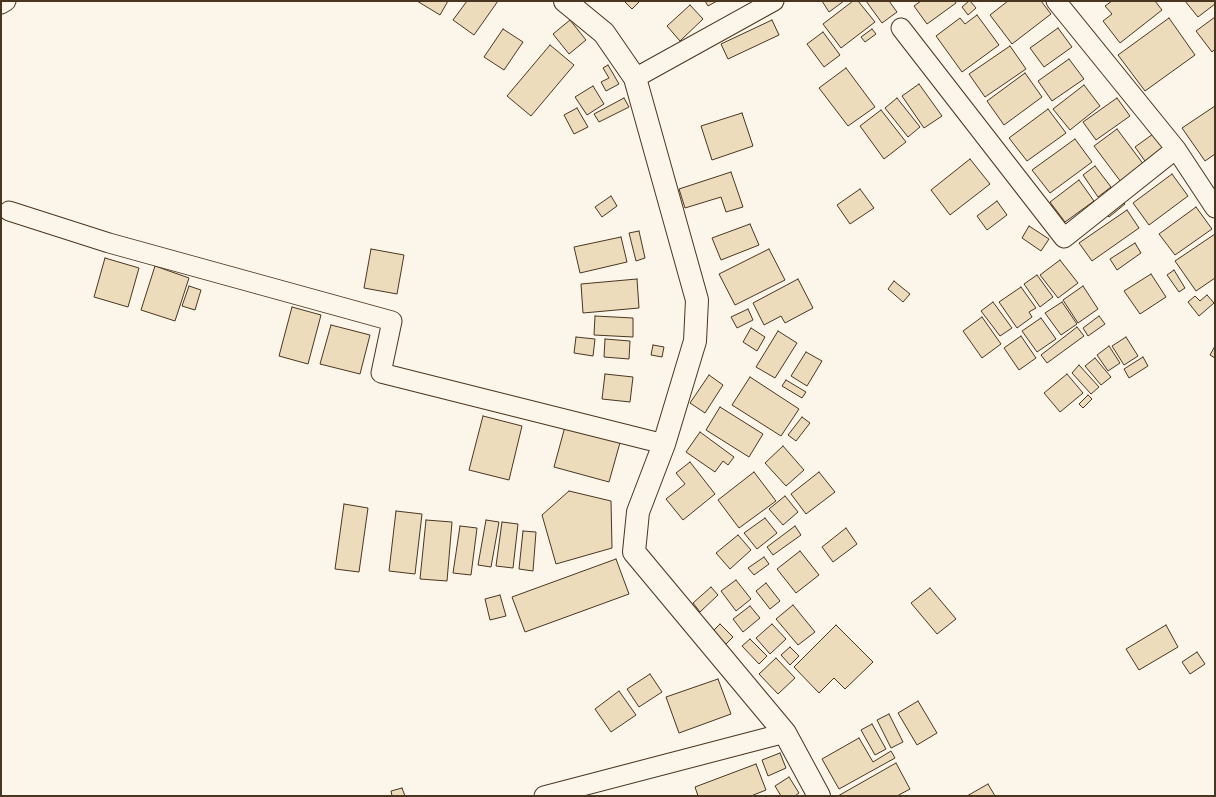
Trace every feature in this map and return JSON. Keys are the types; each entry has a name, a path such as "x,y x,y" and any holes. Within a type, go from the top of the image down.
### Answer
{"street":[{"path":"1,4 6,1"},
{"path":"565,1 604,33 635,78 697,300 694,341 664,444 638,512 634,552 785,734 819,796"},
{"path":"635,78 774,1"},
{"path":"1056,1 1176,149 1215,208"},
{"path":"901,28 1064,238 1176,149"},
{"path":"10,211 109,243 392,321 381,373 664,444"},
{"path":"544,796 785,734"}],"building":[{"path":"417,1 448,1 440,15"},
{"path":"467,1 498,1 474,35 453,20"},
{"path":"624,1 640,1 632,9"},
{"path":"705,1 717,1 708,6"},
{"path":"822,1 844,1 829,12"},
{"path":"853,1 858,1 875,22 841,48 823,24"},
{"path":"866,1 889,1 897,12 882,23"},
{"path":"921,1 955,1 956,3 927,24 914,6"},
{"path":"969,1 976,8 968,15 962,7"},
{"path":"1008,1 1041,1 1051,14 1012,44 990,15"},
{"path":"1112,1 1155,1 1162,10 1120,43 1103,21 1112,14 1105,6"},
{"path":"1185,1 1215,1 1215,4 1198,17"},
{"path":"690,5 703,19 680,41 667,26"},
{"path":"977,15 999,45 962,72 936,36 960,18 965,24"},
{"path":"1215,17 1215,49 1212,52 1196,31"},
{"path":"1169,18 1195,55 1145,91 1118,55"},
{"path":"570,20 586,40 569,54 553,34"},
{"path":"772,20 779,35 728,59 721,44"},
{"path":"1058,28 1072,47 1044,67 1030,48"},
{"path":"503,29 523,42 504,70 484,57"},
{"path":"872,29 876,34 865,42 861,37"},
{"path":"823,32 840,55 824,67 807,44"},
{"path":"550,45 574,65 531,116 507,96"},
{"path":"1010,46 1026,69 985,97 969,74"},
{"path":"1069,59 1084,79 1052,101 1038,81"},
{"path":"608,65 619,84 606,91 601,82 609,78 603,68"},
{"path":"846,68 875,107 848,126 819,88"},
{"path":"1025,73 1042,97 1004,125 987,101"},
{"path":"919,84 942,116 924,128 902,96"},
{"path":"1084,85 1100,106 1070,130 1053,109"},
{"path":"593,86 604,104 587,115 575,97"},
{"path":"624,98 629,107 599,122 594,114"},
{"path":"897,98 920,127 908,137 885,108"},
{"path":"1117,98 1130,116 1096,140 1083,122"},
{"path":"1215,106 1215,154 1205,161 1182,128"},
{"path":"577,108 588,127 574,134 564,115"},
{"path":"1048,109 1066,133 1027,161 1009,138"},
{"path":"881,110 906,142 884,159 860,126"},
{"path":"742,113 753,146 712,160 701,126"},
{"path":"1117,129 1144,165 1121,182 1094,146"},
{"path":"1153,134 1163,147 1145,161 1135,147"},
{"path":"1075,139 1092,162 1050,193 1032,170"},
{"path":"970,159 990,184 950,215 931,190"},
{"path":"1095,166 1111,187 1098,197 1083,175"},
{"path":"731,172 743,207 726,212 721,197 685,208 679,189"},
{"path":"1172,174 1188,196 1149,225 1133,203"},
{"path":"1079,180 1094,201 1065,222 1050,202"},
{"path":"860,189 874,208 850,224 837,205"},
{"path":"611,196 617,206 602,217 595,207"},
{"path":"997,201 1007,215 987,230 977,216"},
{"path":"1122,201 1125,204 1109,217 1106,214"},
{"path":"1196,207 1212,229 1175,255 1159,234"},
{"path":"1127,210 1139,228 1092,261 1079,243"},
{"path":"750,224 759,245 721,260 712,238"},
{"path":"1029,226 1049,239 1041,251 1022,238"},
{"path":"639,231 645,258 636,261 629,233"},
{"path":"1215,234 1215,278 1196,291 1175,261"},
{"path":"621,237 627,262 580,273 574,247"},
{"path":"1135,243 1141,253 1117,270 1110,259"},
{"path":"371,249 404,255 397,294 364,288"},
{"path":"769,249 785,280 735,305 719,274"},
{"path":"105,258 139,268 128,307 94,297"},
{"path":"1060,260 1078,283 1058,298 1040,275"},
{"path":"155,266 189,278 175,321 141,310"},
{"path":"1174,270 1185,288 1179,292 1167,275"},
{"path":"1151,274 1166,297 1140,314 1124,291"},
{"path":"1037,275 1053,297 1040,307 1024,284"},
{"path":"637,279 639,308 583,313 581,284"},
{"path":"798,279 813,308 785,323 781,316 764,325 753,303"},
{"path":"894,281 910,294 903,302 888,289"},
{"path":"189,286 201,290 195,310 182,306"},
{"path":"1083,286 1098,309 1078,323 1063,300"},
{"path":"1021,287 1036,308 1029,312 1032,317 1017,328 999,302"},
{"path":"1207,295 1214,303 1199,316 1188,302 1195,296 1200,301"},
{"path":"993,302 1012,328 1000,336 981,311"},
{"path":"1062,302 1077,324 1061,335 1045,313"},
{"path":"292,307 321,315 308,364 279,356"},
{"path":"748,309 753,320 737,328 731,317"},
{"path":"595,316 633,318 633,337 594,335"},
{"path":"1099,316 1105,324 1088,336 1083,328"},
{"path":"982,317 1001,344 982,358 963,331"},
{"path":"1041,318 1056,339 1037,352 1022,331"},
{"path":"331,325 370,335 360,374 320,364"},
{"path":"1077,327 1084,336 1047,363 1041,355"},
{"path":"751,328 765,337 757,351 743,342"},
{"path":"778,331 797,343 775,378 756,367"},
{"path":"1021,336 1036,358 1019,370 1004,348"},
{"path":"576,337 595,339 593,356 574,353"},
{"path":"1126,337 1138,356 1124,365 1112,346"},
{"path":"605,339 630,341 629,359 604,357"},
{"path":"653,345 664,347 662,357 651,355"},
{"path":"1109,346 1120,363 1108,371 1097,355"},
{"path":"1215,346 1215,358 1210,355"},
{"path":"806,352 822,361 807,386 791,376"},
{"path":"1143,357 1148,366 1129,378 1124,369"},
{"path":"1095,358 1111,377 1101,385 1085,366"},
{"path":"1079,365 1099,387 1091,394 1072,373"},
{"path":"605,374 633,377 630,402 602,399"},
{"path":"1067,374 1083,393 1060,412 1044,393"},
{"path":"709,375 723,385 705,413 690,403"},
{"path":"750,377 799,409 781,436 732,405"},
{"path":"786,380 806,392 802,398 782,386"},
{"path":"1088,395 1092,399 1083,408 1079,404"},
{"path":"720,407 763,434 749,457 706,430"},
{"path":"483,416 522,426 509,480 469,470"},
{"path":"802,417 810,423 796,441 788,435"},
{"path":"566,423 621,439 609,482 554,467"},
{"path":"700,432 734,457 728,465 723,461 715,472 686,452"},
{"path":"783,446 804,470 786,486 765,463"},
{"path":"690,462 715,494 683,520 666,499 685,484 676,473"},
{"path":"754,472 776,501 739,528 718,500"},
{"path":"819,472 835,492 806,514 791,494"},
{"path":"569,491 611,501 612,548 556,564 542,515"},
{"path":"785,496 798,512 783,525 769,509"},
{"path":"344,504 368,508 359,572 335,569"},
{"path":"396,511 422,514 415,574 389,571"},
{"path":"765,518 777,533 757,549 744,533"},
{"path":"426,520 452,522 447,581 420,579"},
{"path":"486,520 499,522 491,567 478,565"},
{"path":"502,522 518,524 513,568 496,566"},
{"path":"460,526 477,528 471,575 453,573"},
{"path":"795,526 801,535 773,555 767,547"},
{"path":"846,528 857,544 833,562 822,547"},
{"path":"523,531 536,532 533,571 519,569"},
{"path":"738,535 751,550 730,569 716,553"},
{"path":"800,551 819,575 796,593 777,569"},
{"path":"764,557 769,564 754,575 748,568"},
{"path":"616,559 629,594 525,632 512,597"},
{"path":"736,580 751,599 736,611 721,591"},
{"path":"766,583 780,601 770,609 756,591"},
{"path":"711,587 718,595 700,612 693,603"},
{"path":"930,588 956,619 937,634 911,603"},
{"path":"500,595 506,616 490,620 485,599"},
{"path":"793,605 815,632 798,645 776,619"},
{"path":"750,606 760,618 743,632 733,619"},
{"path":"720,624 733,637 726,644 713,631"},
{"path":"772,624 786,639 770,654 756,638"},
{"path":"836,625 873,662 845,689 834,678 819,693 794,667"},
{"path":"1166,625 1178,647 1139,670 1126,649"},
{"path":"750,639 767,656 759,664 742,646"},
{"path":"790,647 799,656 790,665 781,655"},
{"path":"1197,652 1205,664 1190,674 1182,662"},
{"path":"776,658 795,678 778,694 759,674"},
{"path":"650,674 662,692 639,707 627,689"},
{"path":"718,679 731,714 679,733 666,697"},
{"path":"619,691 636,715 611,732 595,709"},
{"path":"918,701 937,733 917,745 898,713"},
{"path":"889,714 903,742 891,748 877,720"},
{"path":"872,724 886,749 875,755 861,730"},
{"path":"859,738 873,762 891,751 895,758 839,789 822,759"},
{"path":"780,753 786,768 768,776 762,760"},
{"path":"896,763 910,789 897,796 838,796"},
{"path":"756,764 766,790 751,796 698,796 695,787"},
{"path":"789,777 799,793 795,796 781,796 775,786"},
{"path":"988,784 995,796 967,796"},
{"path":"402,788 405,796 392,796 391,791"}]}
